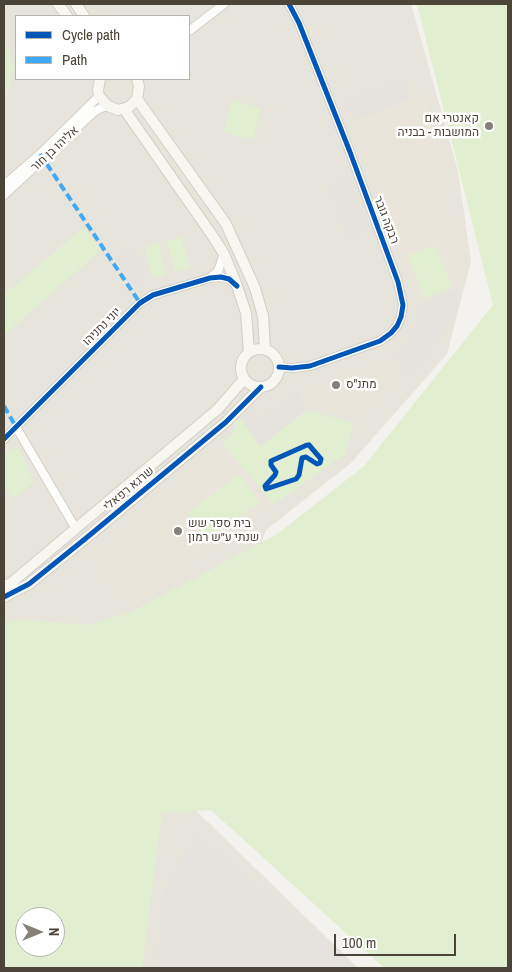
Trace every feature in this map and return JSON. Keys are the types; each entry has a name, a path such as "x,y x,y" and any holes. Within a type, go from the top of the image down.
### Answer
{"street":[{"path":"58,4 66,15"},
{"path":"76,4 83,15"},
{"path":"190,30 224,4"},
{"name":"רבקה גובר","path":"279,367 310,366 380,340 391,334 397,326 403,305 398,282 352,159 300,23 289,4"},
{"path":"99,80 99,96 108,106 118,110 133,104 137,99 139,86 137,80"},
{"name":"אליהו בן חור","path":"4,185 40,154 99,96"},
{"path":"137,99 226,224 255,288 262,316 264,349"},
{"name":"אליהו בן חור","path":"4,195 96,110 108,106"},
{"path":"124,109 224,254 246,312 249,352"},
{"path":"210,278 218,271 224,254"},
{"name":"יוני נתניהו","path":"4,439 140,303 153,295 210,278 221,277 229,279 237,286"},
{"path":"264,349 275,356 279,367 276,378 267,386 261,387 255,386 244,379 241,368 242,362 249,352 264,349"},
{"name":"שרגא רפאלי","path":"4,586 11,584 218,409 244,379"},
{"name":"שרגא רפאלי","path":"4,596 29,584 85,539 226,422 261,387"},
{"path":"16,427 76,529"}],"shaded area":[{"path":"4,4 411,4 458,171 471,261 447,354 351,463 266,530 172,787 358,968 4,968"},
{"path":"404,76 410,99 355,120 347,100"},
{"path":"425,92 451,211 462,285 419,301 349,124"},
{"path":"347,175 367,231 347,239 328,185"},
{"path":"135,247 146,283 131,287 126,280 117,252"},
{"path":"453,292 461,302 430,351 408,380 395,354 412,336 421,306"},
{"path":"391,355 402,379 360,417 307,410 300,391"},
{"path":"299,392 307,410 260,446 241,418 251,410 258,421"},
{"name":"בית ספר שש שנתי ע״ש רמון","path":"222,443 273,505 131,609 88,557"},
{"path":"196,835 358,968 156,968 164,890"}],"green space":[{"path":"417,4 508,4 508,968 384,968 211,810 162,813 142,968 4,968 4,622 25,620 87,625 129,613 276,535 364,466 493,305"},
{"path":"4,37 14,67 11,84 4,96"},
{"path":"232,100 261,108 253,140 223,132"},
{"path":"84,227 101,250 4,335 4,294"},
{"path":"181,237 190,268 175,272 167,241"},
{"path":"158,243 167,274 153,279 144,248"},
{"path":"435,245 452,287 425,298 408,256"},
{"path":"307,410 354,423 345,454 273,505 222,443 234,432 236,421 241,418 260,446"},
{"path":"12,448 19,450 34,482 14,499 4,487 4,456"},
{"path":"239,474 260,502 207,539 187,514"}],"marked path":[{"path":"40,154 140,303"},
{"path":"4,406 16,427"}],"cycle path":[{"path":"279,367 310,366 380,341 397,326 403,305 398,282 350,152 299,23 289,4"},
{"path":"4,439 140,303 153,295 210,278 221,277 229,279 237,286"},
{"path":"4,597 29,584 85,539 226,422 261,387"},
{"path":"307,445 271,461 271,465 276,472 265,486 266,489 296,479 299,475 302,458 306,457 317,464 320,463 321,459 309,445"}],"place":[{"name":"קאנטרי אם המושבות - בבניה","path":"489,126"},
{"name":"מתנ\"ס","path":"336,385"},
{"name":"בית ספר שש שנתי ע״ש רמון","path":"178,531"}]}
